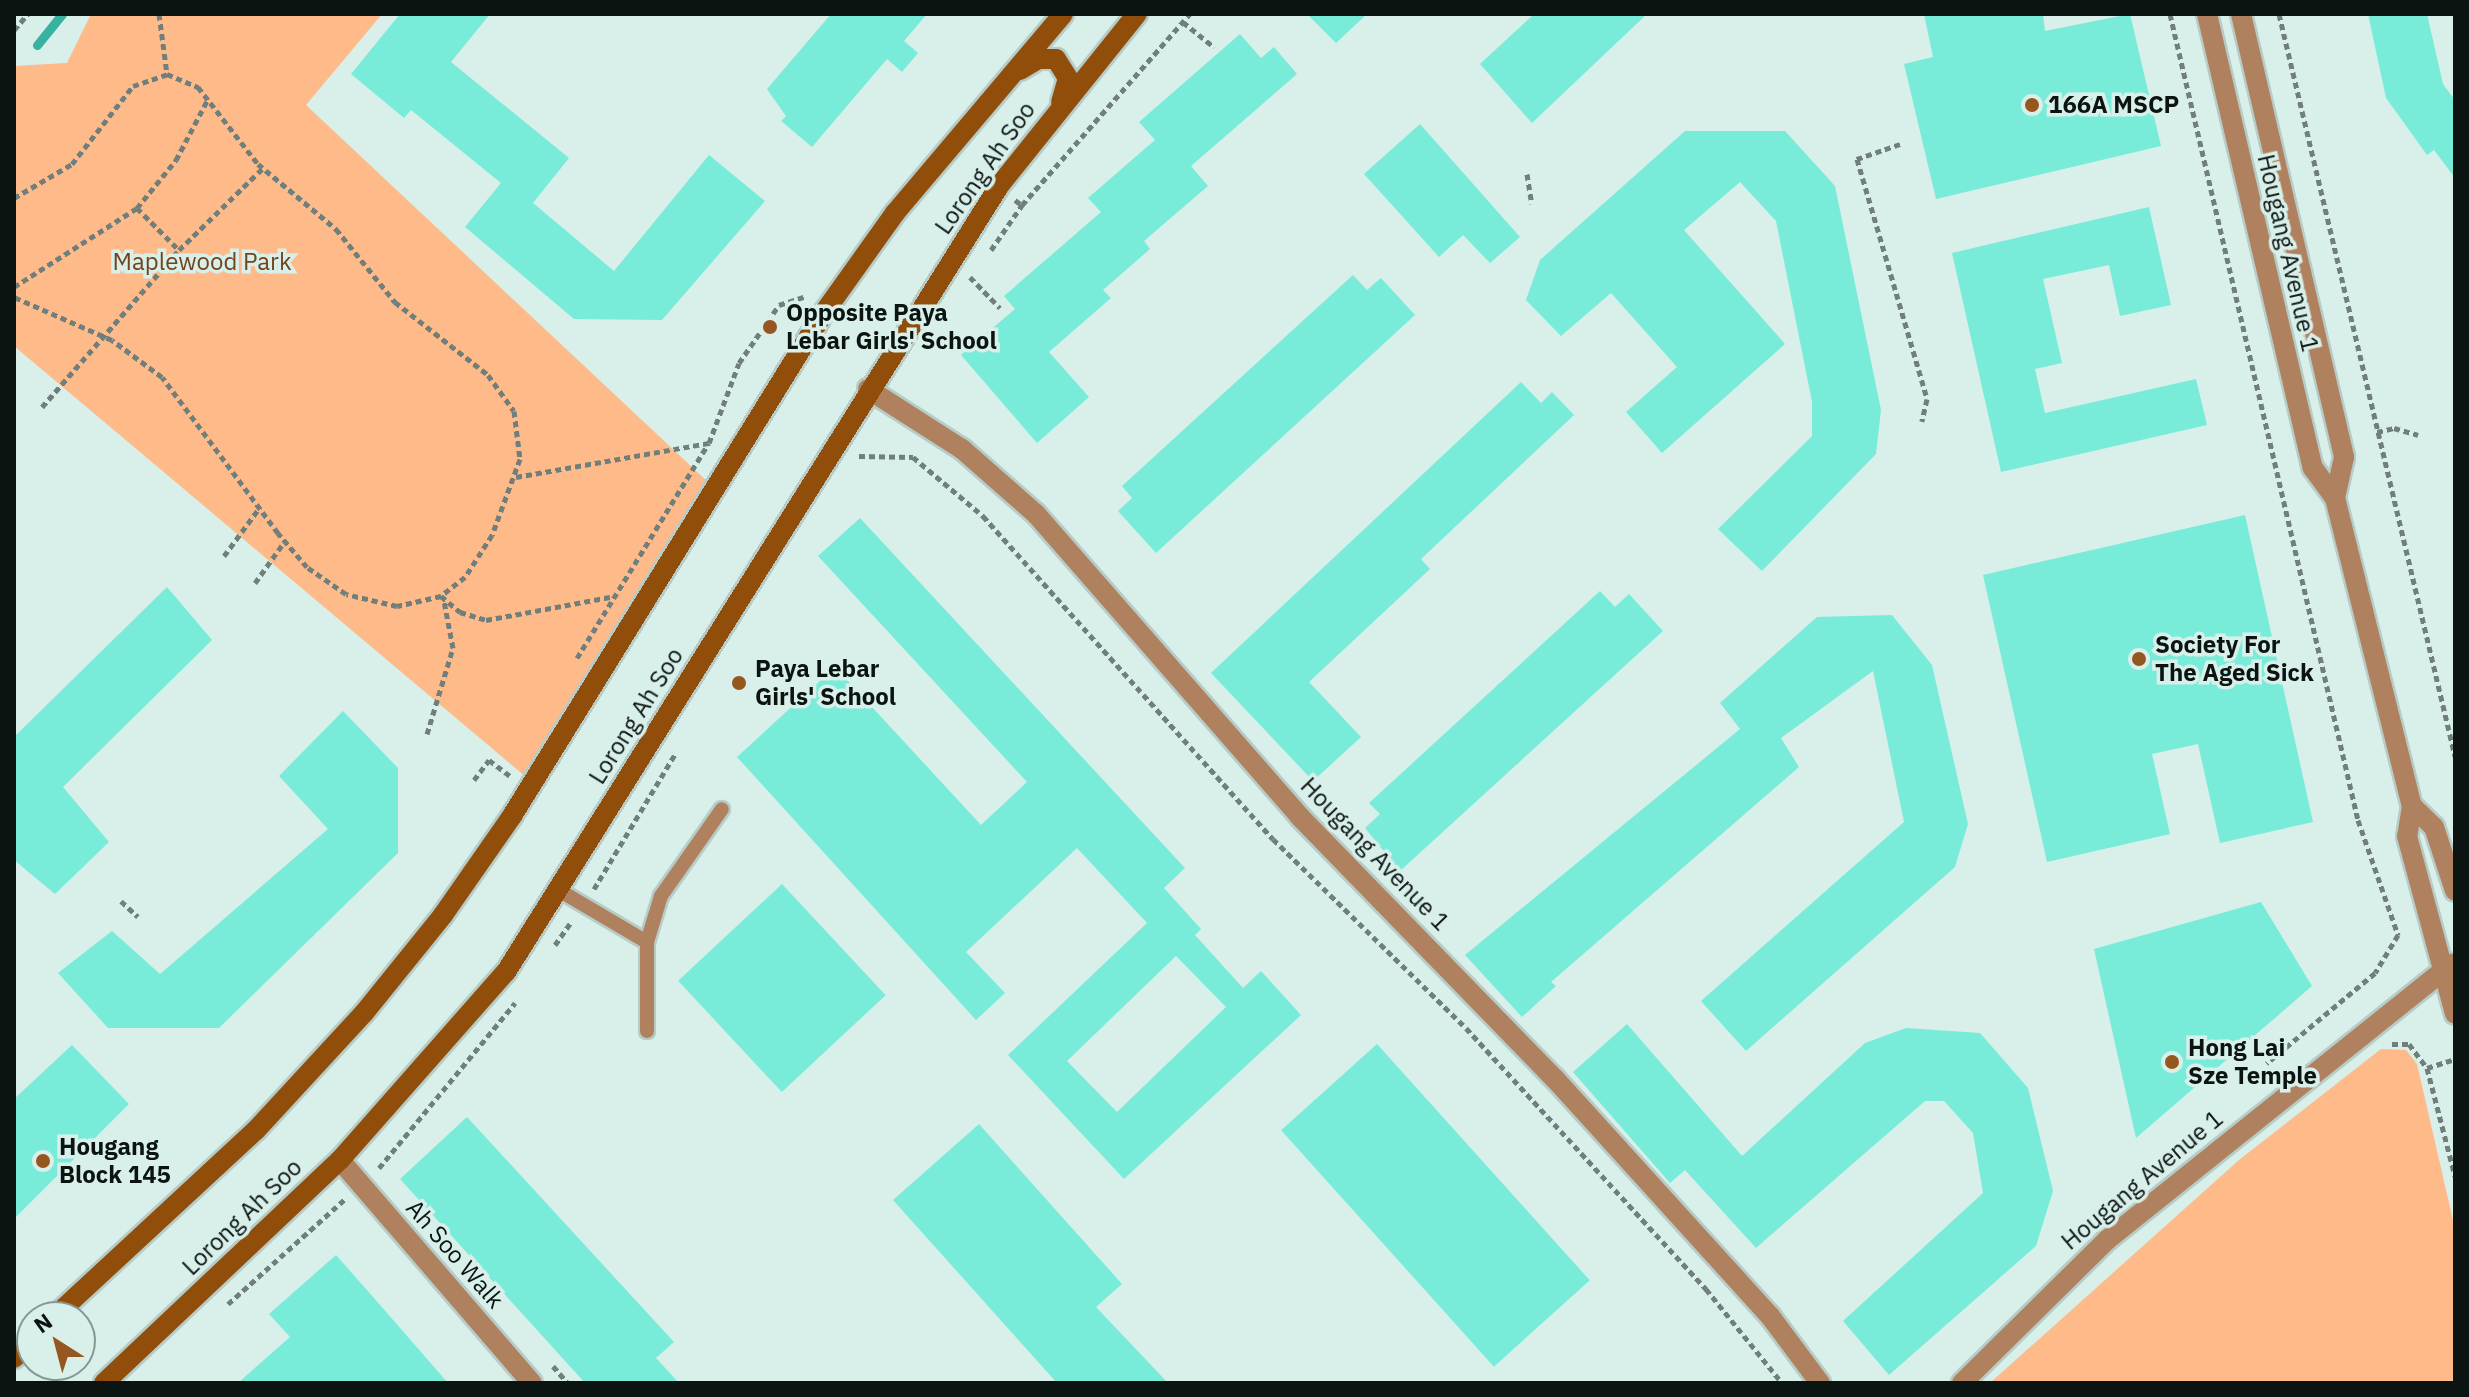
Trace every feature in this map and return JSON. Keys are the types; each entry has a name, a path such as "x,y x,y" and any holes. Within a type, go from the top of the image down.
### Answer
{"main road":[{"name":"Lorong Ah Soo","path":"71,1301 256,1130 364,1013 512,816 738,450 860,261 1063,14"},
{"name":"Lorong Ah Soo","path":"104,1383 340,1160 424,1071 562,892 868,389 999,186 1137,14"},
{"path":"1010,76 1038,59 1056,59 1068,78 1058,110"}],"street":[{"name":"Hougang Avenue 1","path":"1962,1383 2107,1240 2449,966 2407,836 2412,806 2335,498 2313,468 2207,14"},
{"name":"Hougang Avenue 1","path":"2241,14 2344,457 2335,498"},
{"name":"Hougang Avenue 1","path":"868,389 962,449 1036,514 1300,817 1555,1079 1748,1292 1820,1383"},
{"name":"Hougang Avenue 1","path":"2412,806 2434,827 2455,891"},
{"path":"2449,966 2455,1014"},
{"name":"Ah Soo Walk","path":"340,1160 532,1383"}],"lane":[{"path":"647,1031 647,942 661,896 722,809"},
{"path":"562,892 647,942"}],"path":[{"path":"14,30 28,14"},
{"path":"159,14 167,74"},
{"path":"1000,308 970,277 1022,205 1190,14"},
{"path":"2170,14 2350,790 2398,935 2375,973 2267,1063"},
{"path":"2279,14 2455,756"},
{"path":"1183,22 1214,47"},
{"path":"14,297 101,335 162,377 285,541 330,584 366,602 397,606 441,596 479,557 516,477 520,436 514,411 488,375 395,302 336,229 263,168 208,99 167,74"},
{"path":"14,198 72,164 133,86 167,74"},
{"path":"14,287 137,208 176,160 208,99"},
{"path":"1900,144 1857,159 1927,399 1922,421"},
{"path":"42,407 101,335 179,250 263,168"},
{"path":"1527,174 1532,204"},
{"path":"1011,196 1022,205"},
{"path":"137,208 179,250"},
{"path":"573,665 709,443 739,363 779,305 803,297"},
{"path":"2377,432 2394,428 2418,435"},
{"path":"516,477 709,443 738,450"},
{"path":"854,457 913,457 983,516 1273,839 1466,1028 1706,1289 1782,1383"},
{"path":"224,556 260,507"},
{"path":"255,583 285,541"},
{"path":"441,596 460,612 486,620 612,597 653,586"},
{"path":"427,734 453,648 453,627 441,596"},
{"path":"474,780 489,760 513,778"},
{"path":"506,791 519,766"},
{"path":"121,901 138,917"},
{"path":"2409,1044 2427,1068 2455,1176"},
{"path":"2427,1068 2455,1059"}],"green space":[{"name":"Maplewood Park","path":"91,14 382,14 306,105 710,484 526,777 14,346 14,66 67,63"},
{"path":"2381,1049 2406,1050 2417,1064 2455,1229 2455,1378 2450,1383 1990,1383 2239,1160"}],"building":[{"path":"400,14 490,14 451,62 569,158 533,203 614,271 709,155 765,201 662,320 574,319 465,227 501,183 411,110 404,118 351,74"},
{"path":"831,14 927,14 904,41 918,53 902,72 887,59 812,147 781,121 786,116 767,89"},
{"path":"1307,14 1367,14 1336,43"},
{"path":"1534,14 1647,14 1532,123 1480,64"},
{"name":"166A MSCP","path":"1924,14 2043,14 2045,31 2130,14 2161,146 1936,199 1904,64 1933,57"},
{"path":"2368,14 2427,14 2443,84 2455,100 2455,178 2434,150 2427,155 2386,98"},
{"path":"1240,34 1261,58 1274,47 1297,74 1191,166 1208,186 1144,241 1150,249 1103,290 1111,298 1049,352 1089,397 1037,443 961,355 1015,309 1004,296 1101,212 1088,198 1155,140 1139,122"},
{"path":"1420,124 1520,237 1490,263 1463,235 1439,257 1364,174"},
{"path":"1685,131 1785,131 1835,186 1881,410 1876,454 1762,571 1718,529 1812,436 1812,402 1776,221 1740,182 1684,230 1785,344 1662,453 1626,412 1677,367 1611,293 1561,336 1526,300 1540,260"},
{"path":"2149,207 2171,305 2120,316 2109,265 2043,279 2062,363 2035,369 2045,413 2196,379 2207,425 2001,472 1952,253"},
{"path":"1353,275 1367,290 1381,278 1415,315 1156,553 1118,511 1132,498 1122,486"},
{"path":"1521,382 1541,403 1552,392 1574,415 1421,559 1430,569 1309,682 1361,737 1313,781 1211,673"},
{"name":"Society For The Aged Sick","path":"2245,515 2313,822 2220,843 2198,744 2152,754 2170,834 2047,862 1983,575"},
{"path":"860,518 1185,868 1164,888 1201,929 1195,935 1243,988 1261,971 1301,1015 1124,1179 1008,1055 1147,923 1077,848 966,952 1005,993 976,1020 737,757 835,667 981,825 1027,782 818,556","holes":["1176,956 1226,1007 1117,1112 1067,1061"]},
{"path":"167,587 212,640 63,787 109,842 55,894 14,860 14,737"},
{"path":"1600,591 1615,607 1629,594 1663,631 1400,871 1365,828 1380,814 1369,803"},
{"path":"1892,615 1932,665 1968,824 1955,867 1746,1051 1701,1001 1904,822 1873,671 1781,738 1799,767 1551,982 1556,986 1522,1017 1465,955 1740,729 1720,703 1817,617"},
{"path":"343,711 398,768 398,853 219,1028 108,1028 58,973 112,931 160,974 328,829 279,776"},
{"path":"782,884 886,995 782,1092 678,981"},
{"name":"Hong Lai Sze Temple","path":"2261,902 2312,986 2136,1138 2094,949"},
{"path":"1627,1024 1742,1156 1865,1043 1906,1028 1980,1033 2028,1088 2053,1191 2036,1246 1889,1375 1843,1321 1983,1193 1973,1133 1944,1101 1925,1101 1756,1248 1685,1170 1670,1183 1573,1072"},
{"path":"1377,1044 1590,1280 1494,1367 1281,1130"},
{"name":"Hougang Block 145","path":"72,1045 129,1104 14,1219 14,1099"},
{"path":"467,1117 674,1342 656,1358 679,1383 585,1383 400,1179"},
{"path":"979,1124 1122,1284 1096,1307 1168,1383 1057,1383 893,1200"},
{"path":"336,1255 448,1383 238,1383 290,1337 269,1314"}],"waterway":[{"path":"37,45 62,14"}],"place":[{"name":"166A MSCP","path":"2032,105"},
{"name":"Opposite Paya Lebar Girls' School","path":"770,327"},
{"name":"Society For The Aged Sick","path":"2139,659"},
{"name":"Paya Lebar Girls' School","path":"739,683"},
{"name":"Hong Lai Sze Temple","path":"2172,1062"},
{"name":"Hougang Block 145","path":"43,1161"}]}
